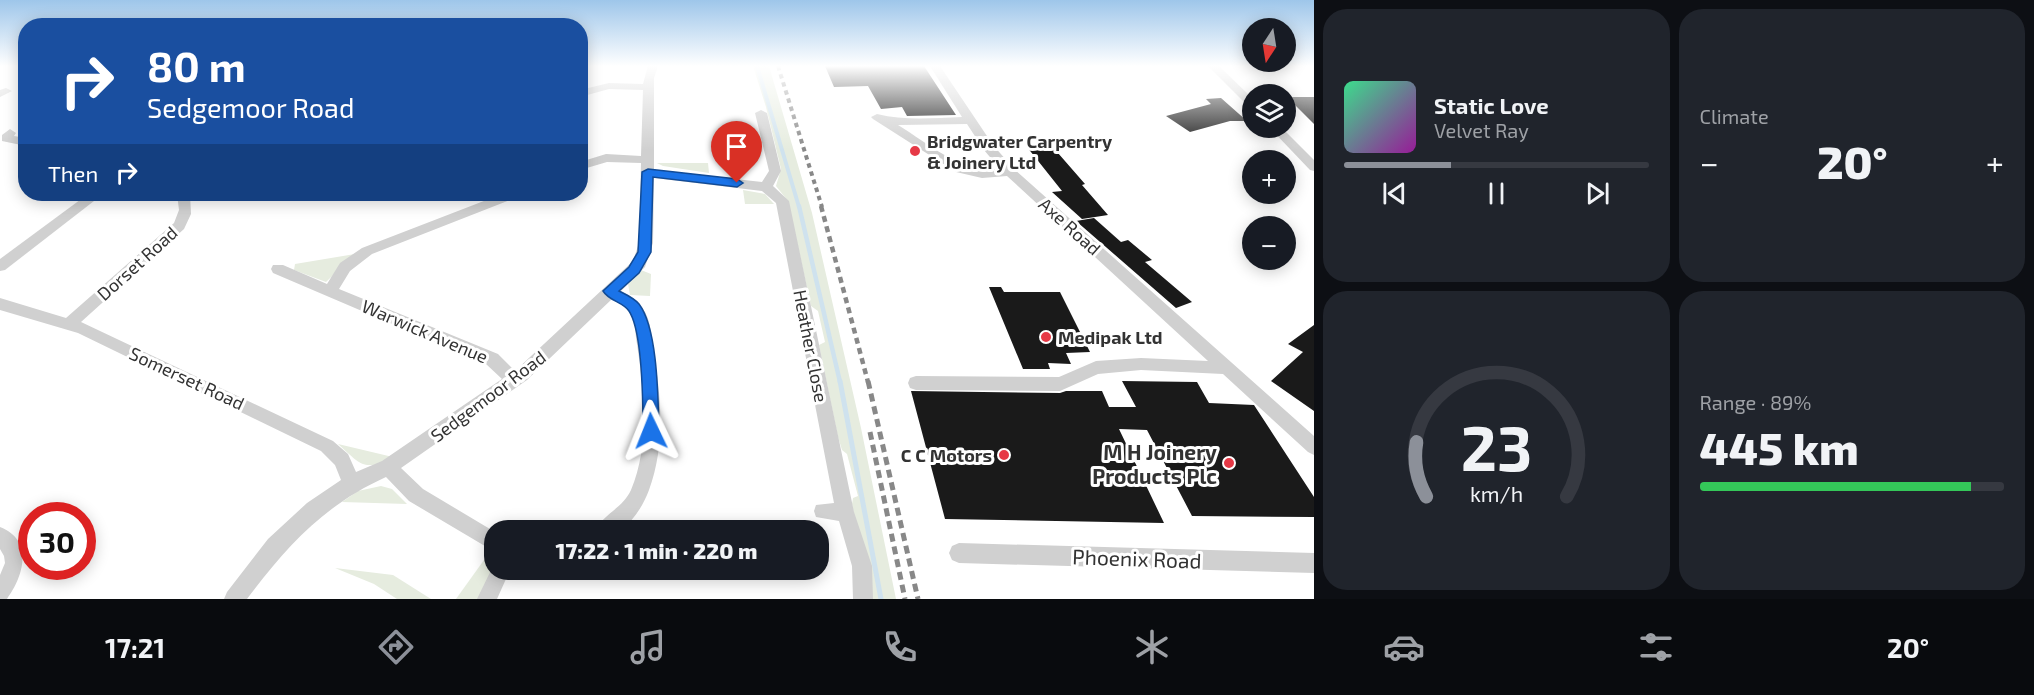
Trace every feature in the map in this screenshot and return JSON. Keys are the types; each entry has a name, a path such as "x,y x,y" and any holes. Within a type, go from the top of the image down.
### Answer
{"street":[{"name":"Sedgemoor Road","path":"234,599 275,546 314,509 352,483 388,467 514,380 553,347 634,270 644,252 649,94"},
{"name":"Axe Road","path":"953,94 988,147 1010,172 1314,447"},
{"path":"588,164 606,158 766,188 775,171 761,113"},
{"path":"970,120 908,123 877,117 960,169 982,174 1010,172"},
{"path":"1286,138 1314,167"},
{"name":"Heather Close","path":"766,188 782,201 845,512 854,534 862,577 863,599"},
{"path":"0,266 87,201"},
{"name":"Dorset Road","path":"69,324 179,226 185,217 185,201"},
{"path":"330,291 345,267 358,256 496,201"},
{"name":"Warwick Avenue","path":"278,269 492,359 514,380"},
{"path":"610,291 633,306 641,322 650,386 651,431 647,466 640,492 620,520"},
{"name":"Somerset Road","path":"0,304 69,324 234,400 327,446 342,460 352,483"},
{"path":"916,383 1060,384 1096,368 1141,364 1225,368"},
{"path":"388,467 416,495 484,536"},
{"path":"823,511 845,512"},
{"path":"0,536 10,543 15,554 14,567 0,592"},
{"name":"Phoenix Road","path":"959,553 1314,563"},
{"path":"487,599 496,580"}],"shaded area":[{"path":"762,94 777,94 812,213 861,428 896,599 870,599 852,504 853,498 858,496 847,454 842,450 838,437 819,345 825,342 818,311 811,306 788,201 776,186 781,169"},
{"path":"657,163 708,163 709,173 663,166"},
{"path":"743,190 765,194 774,204 745,204"},
{"path":"355,254 326,282 294,270 295,264"},
{"path":"641,270 651,274 650,296 630,295 628,284"},
{"path":"338,444 397,458 376,464 363,464"},
{"path":"381,486 392,489 407,504 342,502 358,491"},
{"path":"484,560 484,580 488,580 480,599 456,599"},
{"path":"335,568 393,575 431,599 397,599 374,584"}],"building":[{"path":"872,94 942,94 956,115 907,116 902,107 881,109"},
{"path":"1296,97 1314,97 1314,124 1296,106"},
{"path":"1221,98 1242,117 1242,121 1230,121 1190,132 1166,116 1211,104 1206,99"},
{"path":"1051,145 1108,215 1082,219 1052,192 1062,191 1027,147"},
{"path":"1094,218 1121,242 1128,240 1152,260 1145,262 1192,302 1176,308 1076,221"},
{"name":"Medipak Ltd","path":"989,287 1001,287 1004,292 1060,292 1090,352 1066,353 1071,364 1048,363 1050,369 1023,369"},
{"path":"1314,325 1314,411 1271,381 1303,352 1288,344"},
{"path":"1122,381 1197,382 1209,403 1254,405 1314,497 1314,517 1192,516 1147,430 1119,429 1164,523 945,519 911,391 1060,393 1102,391 1109,407 1136,407"}],"waterway":[{"path":"765,94 799,207"},
{"path":"799,206 840,382"},
{"path":"840,381 881,599"}],"railway":[{"path":"787,94 822,207"},
{"path":"821,206 868,382"},
{"path":"868,381 918,599"},
{"path":"870,432 905,599"}],"place":[{"name":"Bridgwater Carpentry & Joinery Ltd","path":"915,151"},
{"name":"Medipak Ltd","path":"1046,337"},
{"name":"C C Motors","path":"1004,455"},
{"name":"M H Joinery Products Plc","path":"1229,463"}],"route":[{"path":"651,431 650,386 641,322 633,306 610,291 634,270 640,263 644,252 648,172 737,183"}]}
